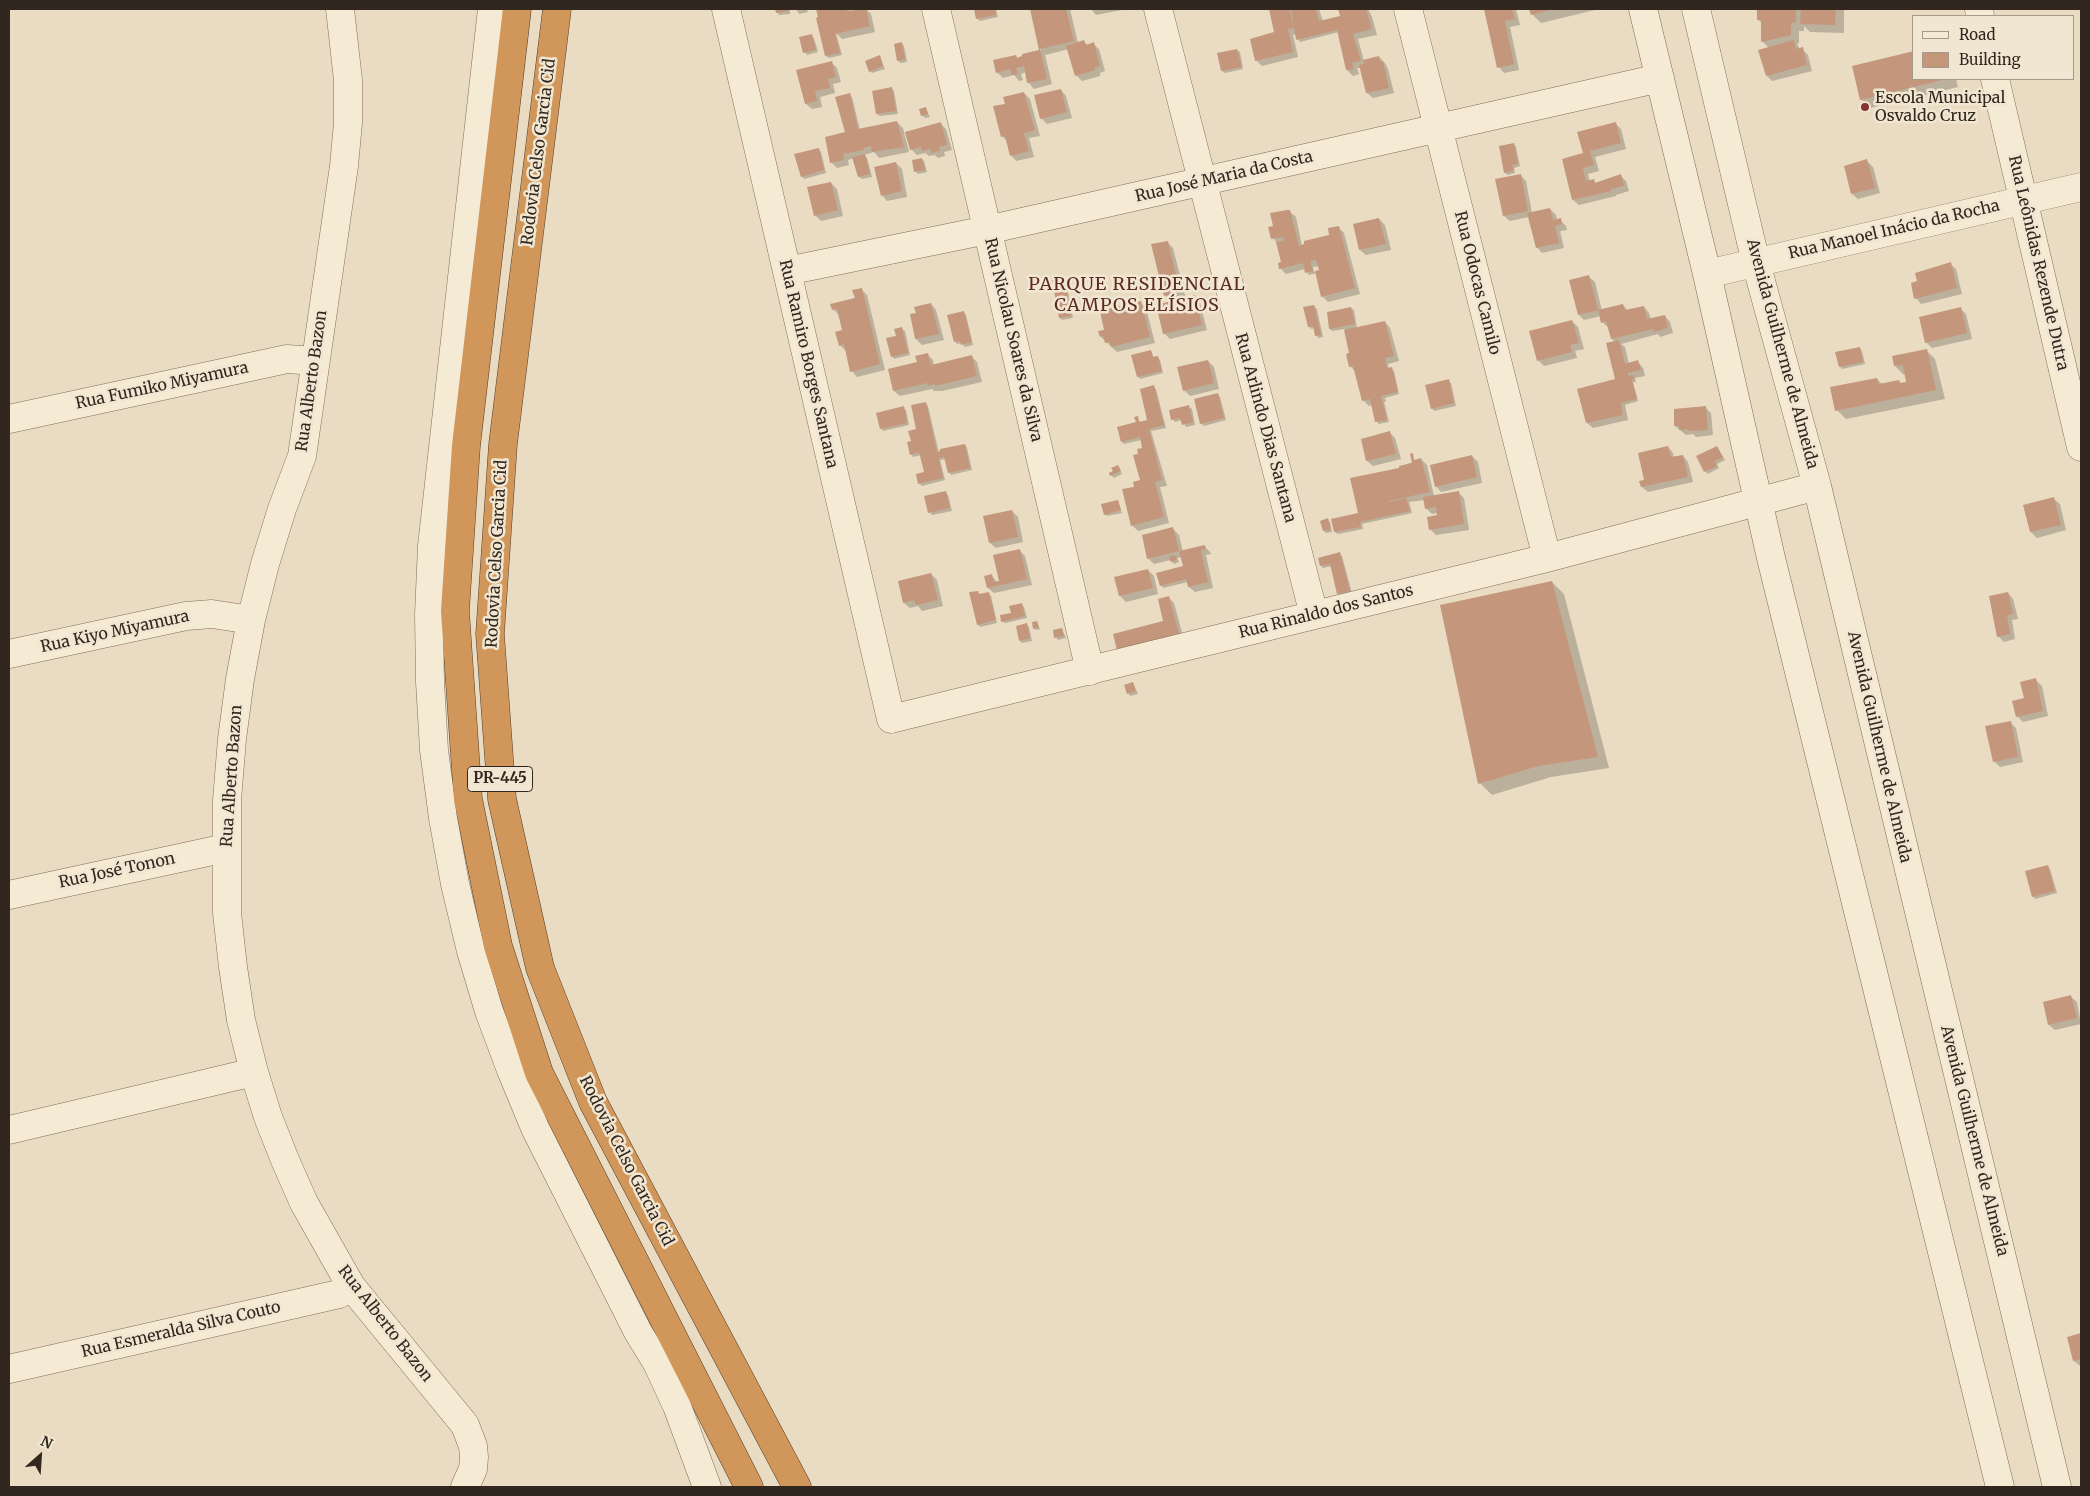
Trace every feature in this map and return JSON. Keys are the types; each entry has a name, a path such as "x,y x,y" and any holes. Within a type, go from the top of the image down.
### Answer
{"highway":[{"name":"PR-445","path":"517,9 466,446 455,611 468,799 498,946 539,1073 749,1487"},
{"name":"Rodovia Celso Garcia Cid","path":"557,9 503,444 490,634 502,799 540,968 592,1102 797,1487"},
{"path":"682,1353 729,1487"}],"street":[{"name":"Rua Alberto Bazon","path":"340,9 348,80 348,123 344,166 302,456 273,537 251,620 240,679 232,739 227,800 228,913 233,967 241,1020 268,1117 285,1160 313,1220 351,1286 465,1425 473,1446 474,1457 473,1468 465,1487"},
{"path":"492,9 464,240 432,546 429,614 430,682 434,750 443,818 455,884 471,951 489,1011 511,1070 535,1128 638,1332 657,1363 677,1406 707,1487"},
{"name":"Rua Ramiro Borges Santana","path":"726,9 891,719"},
{"name":"Rua Nicolau Soares da Silva","path":"936,9 1090,670"},
{"name":"Rua Arlindo Dias Santana","path":"1158,9 1314,615"},
{"name":"Rua Odocas Camilo","path":"1408,9 1547,558"},
{"path":"1644,9 1707,274 1771,558 2000,1487"},
{"name":"Avenida Guilherme de Almeida","path":"1696,9 1756,263 1817,486 2057,1487"},
{"name":"Rua José Maria da Costa","path":"787,272 987,230 1660,78"},
{"name":"Rua Leônidas Rezende Dutra","path":"1995,80 2081,447"},
{"name":"Rua Manoel Inácio da Rocha","path":"1707,274 2081,187"},
{"name":"Rua Fumiko Miyamura","path":"9,420 287,359 315,361"},
{"name":"Rua Rinaldo dos Santos","path":"891,719 1547,558 1817,486"},
{"name":"Rua Kiyo Miyamura","path":"9,654 186,616 212,614 251,620"},
{"name":"Rua José Tonon","path":"9,895 226,848"},
{"path":"9,1130 254,1072"},
{"name":"Rua Esmeralda Silva Couto","path":"9,1369 339,1294 351,1286"}],"building":[{"path":"775,9 788,9 788,11 776,13"},
{"path":"816,9 846,9 846,11 866,9 870,26 835,34 840,53 825,56 816,18 818,17"},
{"path":"974,9 995,9 996,15 976,19"},
{"path":"1030,9 1066,9 1074,41 1040,49 1047,79 1027,83 1024,66 1016,68 1018,74 1012,75 1010,69 996,73 993,60 1016,55 1017,58 1022,56 1022,54 1039,50"},
{"path":"1269,9 1289,9 1294,28 1288,29 1293,52 1255,61 1250,39 1274,32"},
{"path":"1291,9 1316,9 1319,21 1340,16 1338,9 1366,9 1372,29 1353,34 1361,61 1352,63 1354,69 1346,70 1337,30 1296,40"},
{"path":"1484,9 1512,9 1515,19 1505,21 1514,64 1497,68"},
{"path":"1529,9 1553,9 1531,15"},
{"path":"1757,9 1796,9 1796,22 1791,23 1791,35 1761,42 1761,20 1757,20"},
{"path":"1801,9 1836,9 1835,25 1800,24"},
{"path":"812,34 816,50 803,53 799,37"},
{"path":"1084,40 1086,45 1094,42 1100,66 1095,67 1095,70 1075,76 1066,46"},
{"path":"1794,40 1796,49 1803,47 1807,65 1766,76 1758,50"},
{"path":"902,42 905,59 897,61 894,44"},
{"path":"1237,49 1242,67 1221,71 1217,53"},
{"path":"1912,51 1912,80 1942,80 1860,100 1852,66"},
{"path":"880,55 883,66 869,72 865,61"},
{"path":"1379,56 1381,62 1383,61 1389,88 1366,93 1359,65 1364,64 1363,60"},
{"path":"832,61 836,77 828,79 830,88 815,91 817,101 805,104 796,70"},
{"path":"892,87 896,111 876,114 872,91"},
{"path":"1061,89 1067,112 1040,119 1034,95"},
{"path":"1024,92 1035,130 1024,133 1029,151 1010,156 1005,136 1001,137 993,106 1005,104 1003,97"},
{"path":"850,93 858,129 897,121 904,147 872,152 871,146 863,148 864,150 843,154 844,160 830,163 825,137 845,132 835,97"},
{"path":"926,107 928,114 921,116 919,109"},
{"path":"941,122 947,145 939,147 940,151 931,153 931,149 922,151 921,147 910,150 905,132"},
{"path":"1616,122 1621,143 1590,151 1594,165 1583,168 1586,181 1594,179 1595,183 1621,174 1624,186 1572,200 1562,159 1583,153 1577,132"},
{"path":"1514,143 1518,164 1512,165 1514,170 1504,173 1499,146"},
{"path":"819,148 824,170 801,177 794,154"},
{"path":"865,154 870,174 858,177 852,157"},
{"path":"922,158 925,170 914,172 912,160"},
{"path":"1867,159 1875,188 1851,194 1844,166"},
{"path":"896,162 902,191 881,196 874,167"},
{"path":"1521,174 1528,211 1503,216 1495,179"},
{"path":"831,182 838,210 814,216 807,187"},
{"path":"1550,208 1553,220 1561,218 1562,224 1555,226 1559,243 1536,248 1527,213"},
{"path":"1290,210 1299,246 1304,244 1304,241 1329,235 1328,228 1339,226 1355,288 1321,297 1315,271 1319,270 1316,260 1310,261 1313,271 1305,273 1303,263 1279,269 1278,263 1281,262 1276,242 1284,241 1283,237 1271,239 1268,227 1273,226 1270,213"},
{"path":"1379,218 1386,244 1359,250 1353,224"},
{"path":"1168,241 1180,292 1164,296 1151,244"},
{"path":"1951,262 1957,288 1914,299 1911,283 1917,281 1915,273"},
{"path":"1589,275 1598,310 1578,315 1569,280"},
{"path":"1064,277 1071,316 1059,318 1052,279"},
{"path":"862,288 880,364 850,372 844,344 839,346 835,332 842,330 837,309 832,310 830,304 855,298 852,290"},
{"path":"1195,295 1202,325 1163,334 1156,305"},
{"path":"1141,301 1150,337 1111,347 1110,342 1105,343 1103,336 1100,337 1098,331 1104,330 1100,311"},
{"path":"931,303 939,334 915,339 910,314 916,313 914,307"},
{"path":"1623,304 1625,310 1644,306 1647,319 1665,315 1668,328 1654,332 1653,329 1611,339 1606,321 1601,323 1598,310"},
{"path":"1314,305 1321,335 1315,336 1313,326 1308,327 1303,307"},
{"path":"1351,307 1355,324 1329,329 1327,312"},
{"path":"1961,307 1967,333 1925,343 1919,317"},
{"path":"964,311 972,342 961,345 960,341 954,342 947,315"},
{"path":"1572,320 1579,343 1570,345 1572,352 1537,361 1529,331"},
{"path":"1385,321 1394,356 1385,358 1387,368 1392,367 1398,392 1381,396 1387,420 1375,422 1370,399 1362,401 1353,366 1349,367 1346,354 1349,353 1344,330"},
{"path":"902,327 908,353 891,357 886,338 896,336 894,329"},
{"path":"1619,340 1625,364 1638,360 1641,370 1628,373 1628,376 1633,375 1634,379 1632,380 1637,399 1621,403 1623,415 1586,423 1577,389 1615,379 1606,343"},
{"path":"1860,347 1863,362 1839,367 1835,352"},
{"path":"1927,349 1936,390 1835,411 1830,387 1877,378 1879,384 1899,380 1900,383 1906,382 1903,365 1894,366 1892,356"},
{"path":"1151,350 1153,357 1158,356 1162,371 1137,377 1131,355"},
{"path":"928,353 931,365 972,355 977,376 935,386 935,384 928,386 927,383 893,391 888,369 917,362 915,356"},
{"path":"1208,360 1214,383 1183,391 1177,367"},
{"path":"1449,379 1454,403 1431,409 1425,385"},
{"path":"1154,385 1164,425 1149,429 1162,480 1155,482 1164,517 1131,526 1122,489 1134,487 1133,482 1140,480 1133,455 1138,454 1137,449 1142,448 1140,437 1121,442 1117,427 1136,422 1134,417 1138,416 1139,422 1147,420 1140,389"},
{"path":"1218,393 1224,418 1200,424 1194,399"},
{"path":"926,402 937,452 940,449 965,444 970,468 948,473 944,457 939,458 943,478 918,484 916,474 924,472 919,452 910,455 907,442 911,441 908,431 916,429 911,405"},
{"path":"1189,405 1193,422 1182,425 1180,418 1171,420 1169,410"},
{"path":"904,406 907,423 880,429 876,413"},
{"path":"1706,406 1708,430 1679,430 1679,426 1674,426 1674,409"},
{"path":"1390,431 1396,454 1366,461 1361,439"},
{"path":"1668,446 1671,457 1683,455 1688,477 1641,487 1639,481 1644,480 1638,453"},
{"path":"1717,446 1723,457 1715,461 1717,466 1704,472 1696,456"},
{"path":"1413,453 1414,460 1421,458 1430,492 1389,501 1406,498 1410,511 1360,522 1361,527 1334,532 1331,519 1358,513 1350,478 1399,468 1399,466 1412,463 1410,454"},
{"path":"1472,455 1477,477 1435,487 1430,465"},
{"path":"1118,465 1121,471 1110,476 1109,473 1113,471 1111,468"},
{"path":"946,491 950,508 928,513 924,496"},
{"path":"1459,491 1464,524 1429,530 1427,517 1437,515 1436,507 1425,509 1423,497"},
{"path":"2054,497 2061,525 2030,532 2023,505"},
{"path":"1118,500 1121,510 1104,515 1101,504"},
{"path":"1012,510 1018,537 989,543 983,516"},
{"path":"1328,518 1331,530 1323,531 1320,521"},
{"path":"1173,527 1179,551 1147,559 1142,535"},
{"path":"1205,545 1206,549 1201,550 1208,582 1188,587 1186,579 1160,586 1156,573 1183,566 1179,551"},
{"path":"1020,549 1027,579 987,588 984,576 992,574 994,582 999,581 993,555"},
{"path":"1340,552 1350,591 1337,594 1330,564 1320,566 1318,558"},
{"path":"1175,555 1177,560 1171,562 1169,557"},
{"path":"1148,569 1153,588 1119,596 1114,577"},
{"path":"931,573 938,600 916,605 914,600 903,603 898,581"},
{"path":"1552,581 1598,757 1538,766 1478,784 1440,605"},
{"path":"978,591 979,594 989,592 996,620 977,625 969,592"},
{"path":"2008,592 2013,614 2007,615 2010,634 1997,637 1989,596"},
{"path":"1169,596 1179,634 1117,650 1113,634 1163,621 1158,599"},
{"path":"1022,603 1025,616 1001,622 1000,615 1011,613 1009,606"},
{"path":"1037,621 1039,627 1033,629 1032,622"},
{"path":"1027,623 1030,638 1019,641 1016,626"},
{"path":"1062,628 1064,636 1054,638 1053,630"},
{"path":"2036,678 2043,711 2016,717 2012,701 2024,698 2020,682"},
{"path":"1133,682 1136,691 1127,694 1124,685"},
{"path":"2011,721 2018,757 1993,762 1985,726"},
{"path":"2048,865 2055,891 2032,897 2025,871"},
{"path":"2071,995 2077,1018 2048,1025 2043,1002"},
{"path":"2081,1333 2081,1359 2073,1361 2067,1337"}],"place":[{"name":"Escola Municipal Osvaldo Cruz","path":"1865,107"}],"district":[{"name":"PARQUE RESIDENCIAL CAMPOS ELÍSIOS","path":"1137,295"}]}
